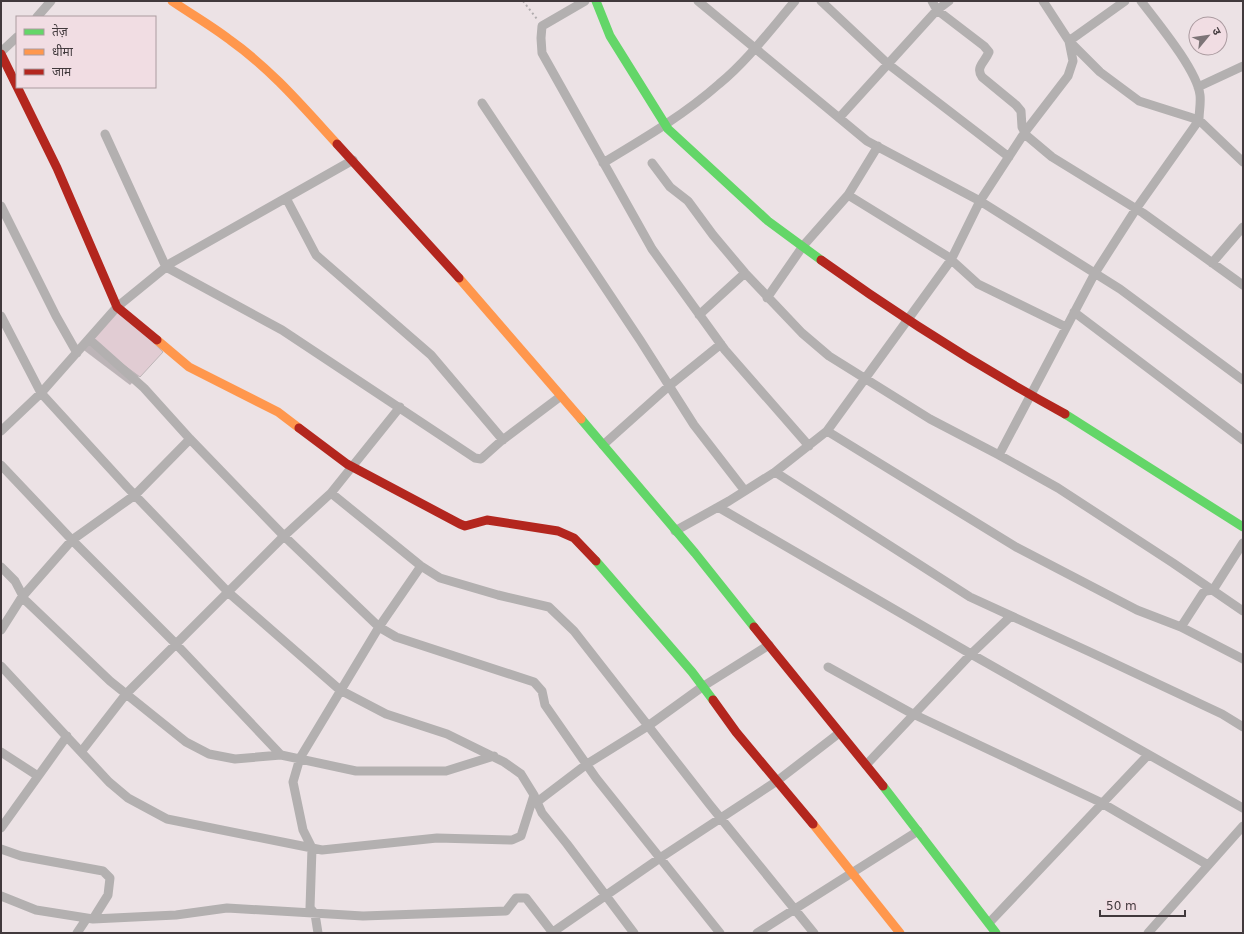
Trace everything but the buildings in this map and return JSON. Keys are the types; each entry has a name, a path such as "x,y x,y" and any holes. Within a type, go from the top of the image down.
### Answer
{"street":[{"path":"38,16 51,1"},
{"path":"172,1 231,40 262,66 295,98 482,303 676,530 769,645 838,734 866,765 996,933"},
{"path":"585,1 542,26 540,38 542,53 652,249 721,344 809,446"},
{"path":"596,1 610,36 665,125 768,221 876,299 1030,395 1080,423 1243,527"},
{"path":"698,1 867,141 980,201 1095,273 1120,289 1243,380"},
{"path":"603,163 665,125 720,84 755,48 796,1"},
{"path":"821,1 888,64 1009,157"},
{"path":"932,1 938,10 984,46 989,52 986,59 980,66 979,72 982,77 1016,105 1021,111 1022,127 1027,136 1052,158 1136,209 1243,285"},
{"path":"839,118 938,10 949,1"},
{"path":"1044,1 1069,41 1100,72 1139,101 1199,120 1243,162"},
{"path":"1069,41 1124,1"},
{"path":"1000,455 1095,273 1136,209 1199,120 1200,96 1198,88 1175,47 1141,1"},
{"path":"16,38 1,53 16,84"},
{"path":"676,530 718,507 775,472 828,431 951,260 980,201 1025,132 1068,76 1073,61 1069,41"},
{"path":"1198,88 1243,66"},
{"path":"18,88 57,168 117,307 189,367 278,412 350,466 460,524 465,526 487,520 544,528 569,535 614,579 692,672 736,732 900,933"},
{"path":"482,103 694,425 745,491"},
{"path":"105,134 166,267 282,330 475,458 480,459 562,396"},
{"path":"767,298 804,246 848,195 878,146"},
{"path":"1,432 41,393 117,307 166,267 353,160"},
{"path":"652,163 670,187 688,201 744,273 767,298 829,356 930,419 1000,455 1058,488 1243,611"},
{"path":"848,195 951,260 978,284 1066,327"},
{"path":"286,198 316,255 431,355 503,440"},
{"path":"1,206 56,316 77,352"},
{"path":"1212,263 1243,227"},
{"path":"699,315 744,273"},
{"path":"1074,312 1243,440"},
{"path":"1,316 41,393 135,495 229,593 340,690 386,714 447,734 494,756 521,774 536,798 542,814 568,844 634,933"},
{"path":"89,338 144,388 190,439 284,536 379,627 396,637 534,682 542,691 545,705 587,764 720,933"},
{"path":"603,445 669,386 721,344"},
{"path":"81,752 126,694 229,593 284,536 331,493 350,466 400,407"},
{"path":"828,431 1016,547 1137,610 1181,627 1243,659"},
{"path":"1,630 22,597 72,540 135,495 190,439"},
{"path":"1,465 72,540 176,644 281,755"},
{"path":"775,472 970,597 1222,714 1243,727"},
{"path":"331,493 421,566 440,578 498,595 549,607 574,630 720,818 814,933"},
{"path":"718,507 971,654 1243,808"},
{"path":"1213,590 1243,543"},
{"path":"318,933 315,914 310,908 312,848 303,830 293,782 300,758 340,690 379,627 421,566"},
{"path":"1,567 15,581 22,597 104,675 186,742 209,754 235,759 281,755 356,771 446,771 494,756"},
{"path":"1181,627 1203,593 1206,590 1213,590"},
{"path":"866,765 971,654 1011,616"},
{"path":"1,666 109,782 128,798 167,819 322,850 437,838 512,840 522,836 536,798 648,726 702,687 769,645"},
{"path":"828,667 914,714 1103,803 1208,865"},
{"path":"1,896 36,910 90,919 176,915 227,908 363,916 442,912 491,913 506,911 516,898 526,898 553,933 660,858 777,781 838,734"},
{"path":"1,828 67,736"},
{"path":"1,752 38,776"},
{"path":"989,924 1148,755"},
{"path":"1148,933 1243,826"},
{"path":"757,933 918,831"},
{"path":"1,849 21,856 103,871 110,878 108,895 90,919 77,933"}],"path":[{"path":"523,1 542,26"}],"traffic: fast":[{"path":"596,1 610,36 668,129 768,221 821,260"},
{"path":"1065,414 1243,527"},
{"path":"581,419 695,553 754,627"},
{"path":"596,561 692,672 713,700"},
{"path":"883,786 996,933"}],"traffic: slow":[{"path":"172,1 209,25 259,63 286,89 337,144"},
{"path":"459,278 581,419"},
{"path":"157,340 189,367 278,412 299,428"},
{"path":"813,824 900,933"}],"traffic: jam":[{"path":"1,54 16,85"},
{"path":"18,88 57,168 117,307 157,340"},
{"path":"337,144 459,278"},
{"path":"821,260 941,341 1065,414"},
{"path":"299,428 347,464 460,524 465,526 487,520 558,531 574,538 596,561"},
{"path":"754,627 883,786"},
{"path":"713,700 736,732 813,824"}]}
